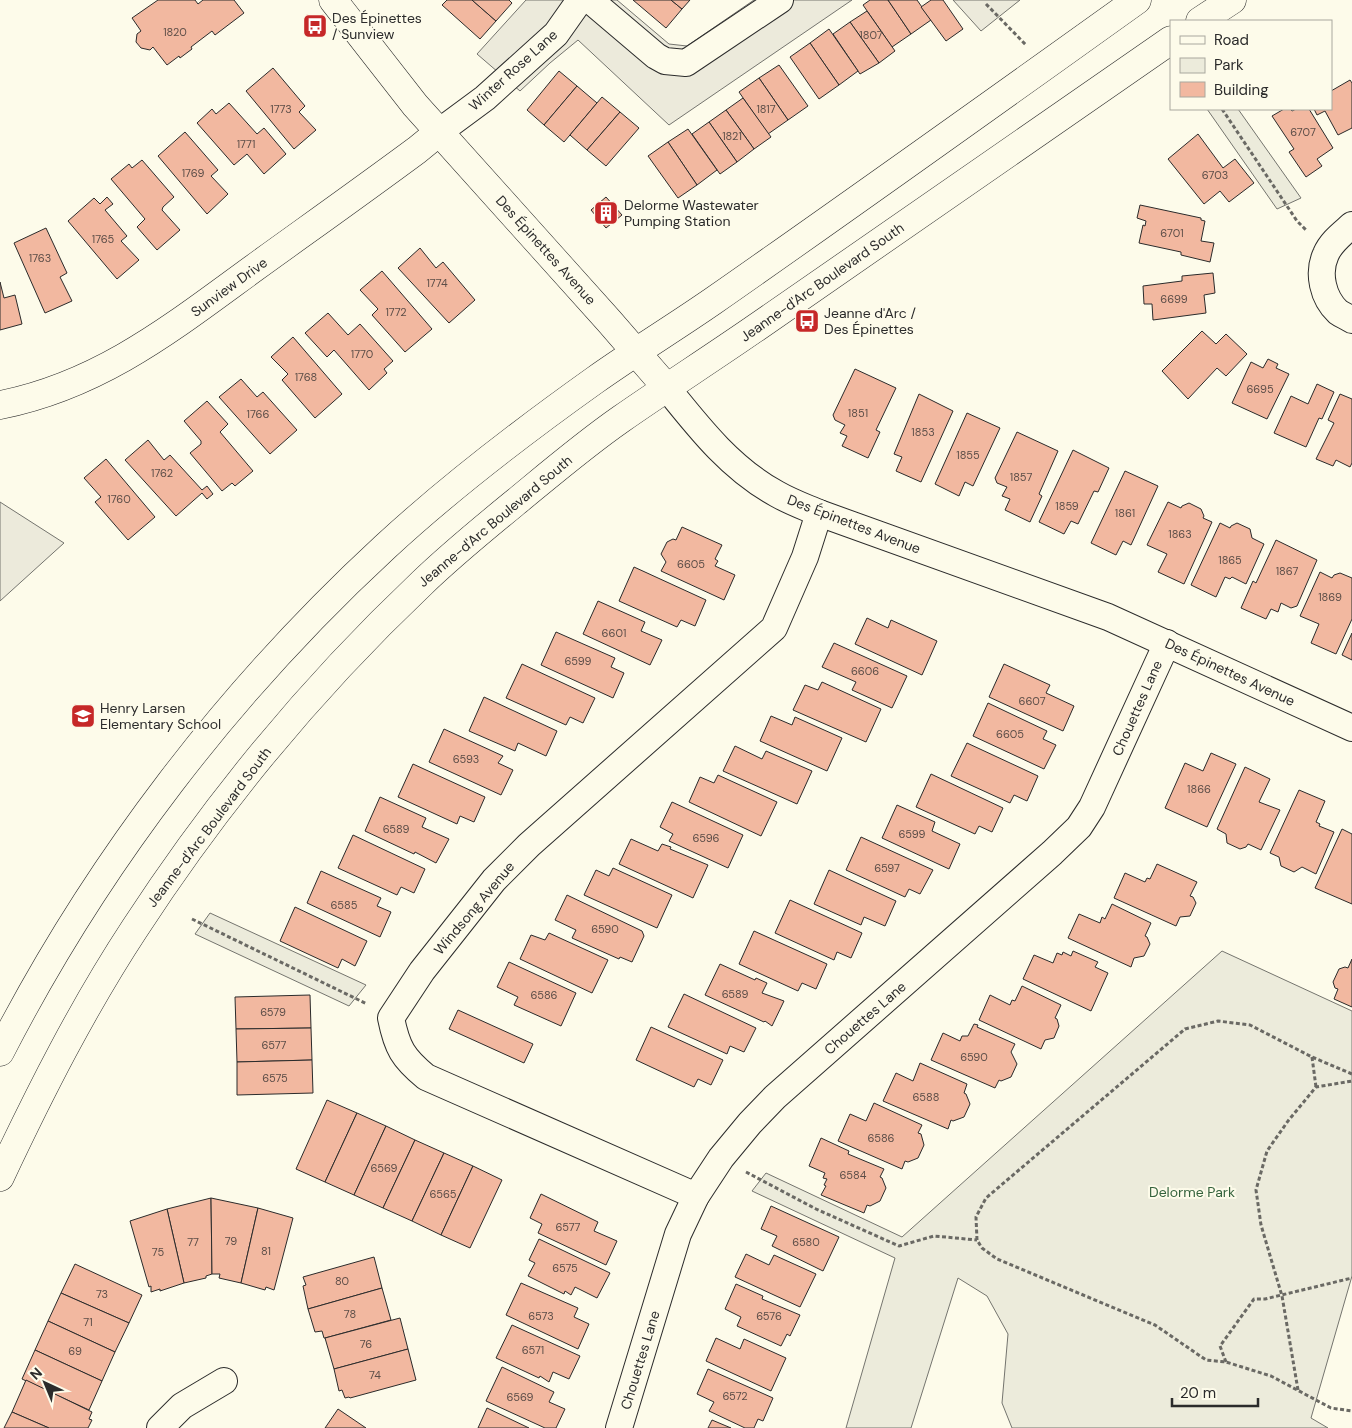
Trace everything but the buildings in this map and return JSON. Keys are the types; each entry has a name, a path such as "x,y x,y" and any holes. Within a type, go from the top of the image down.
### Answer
{"main road":[{"name":"Des Épinettes Avenue","path":"332,0 415,105 667,388"},
{"path":"0,1052 24,1005 76,918 146,814 205,738 293,639 344,586 439,500 500,450 636,352 671,330 929,150 1137,0"},
{"path":"1202,20 1232,0"},
{"name":"Jeanne-d'Arc Boulevard South","path":"0,1178 35,1103 88,1005 133,930 177,865 229,794 289,722 344,661 422,583 473,536 564,462 620,420 701,366 1170,41"},
{"name":"Sunview Drive","path":"0,405 77,382 127,357 183,321 411,155 439,132"}],"street":[{"name":"Winter Rose Lane","path":"439,132 485,98 556,34 580,0"},
{"path":"590,0 665,62 686,63 780,0"},
{"path":"1352,226 1338,237 1326,253 1323,263 1322,280 1326,294 1338,312 1352,320"},
{"name":"Des Épinettes Avenue","path":"667,388 714,446 738,467 776,494 819,514 1108,617 1352,728"},
{"name":"Windsong Avenue","path":"391,1018 422,971 494,880 529,845 774,628 805,557 819,514"},
{"name":"Chouettes Lane","path":"619,1428 678,1234 696,1196 721,1158 750,1123 776,1097 1079,827 1092,807 1167,643"},
{"path":"391,1018 394,1036 402,1053 426,1077 696,1196"},
{"path":"160,1428 182,1406 224,1381"}],"path":[{"path":"986,4 1018,36 1044,67"},
{"path":"1223,110 1297,221 1326,253"},
{"path":"192,919 364,1002 391,1018"},
{"path":"1352,1074 1312,1057 1250,1025 1218,1021 1185,1029 986,1198 976,1217 977,1240 982,1248 998,1258 1156,1325 1206,1360 1226,1362 1271,1376 1331,1408 1352,1411"},
{"path":"1312,1057 1316,1087"},
{"path":"1298,1390 1282,1296 1261,1225 1256,1190 1267,1150 1316,1087 1352,1081"},
{"path":"721,1158 816,1209 899,1246 934,1236 977,1240"},
{"path":"1226,1362 1220,1346 1254,1298 1265,1299 1282,1296 1352,1278"}],"green space":[{"path":"1208,110 1239,110 1301,198 1277,209"},
{"path":"210,913 366,985 349,1006 195,934"},
{"name":"Delorme Park","path":"1222,951 1352,1011 1352,1276 1311,1418 1328,1428 1012,1428 1002,1403 1008,1334 987,1296 958,1278 911,1428 846,1428 895,1258 752,1191 766,1173 902,1237"}],"shaded area":[{"path":"526,0 617,0 669,44 687,46 754,0 852,0 669,125 578,40 520,91 477,54"},
{"path":"953,0 1020,0 981,31"},
{"path":"0,502 64,543 0,601"}],"place":[{"name":"Des Épinettes / Sunview","path":"315,26"},
{"name":"Delorme Wastewater Pumping Station","path":"606,213"},
{"name":"Jeanne d'Arc / Des Épinettes","path":"807,321"},
{"name":"Henry Larsen Elementary School","path":"83,716"}]}
